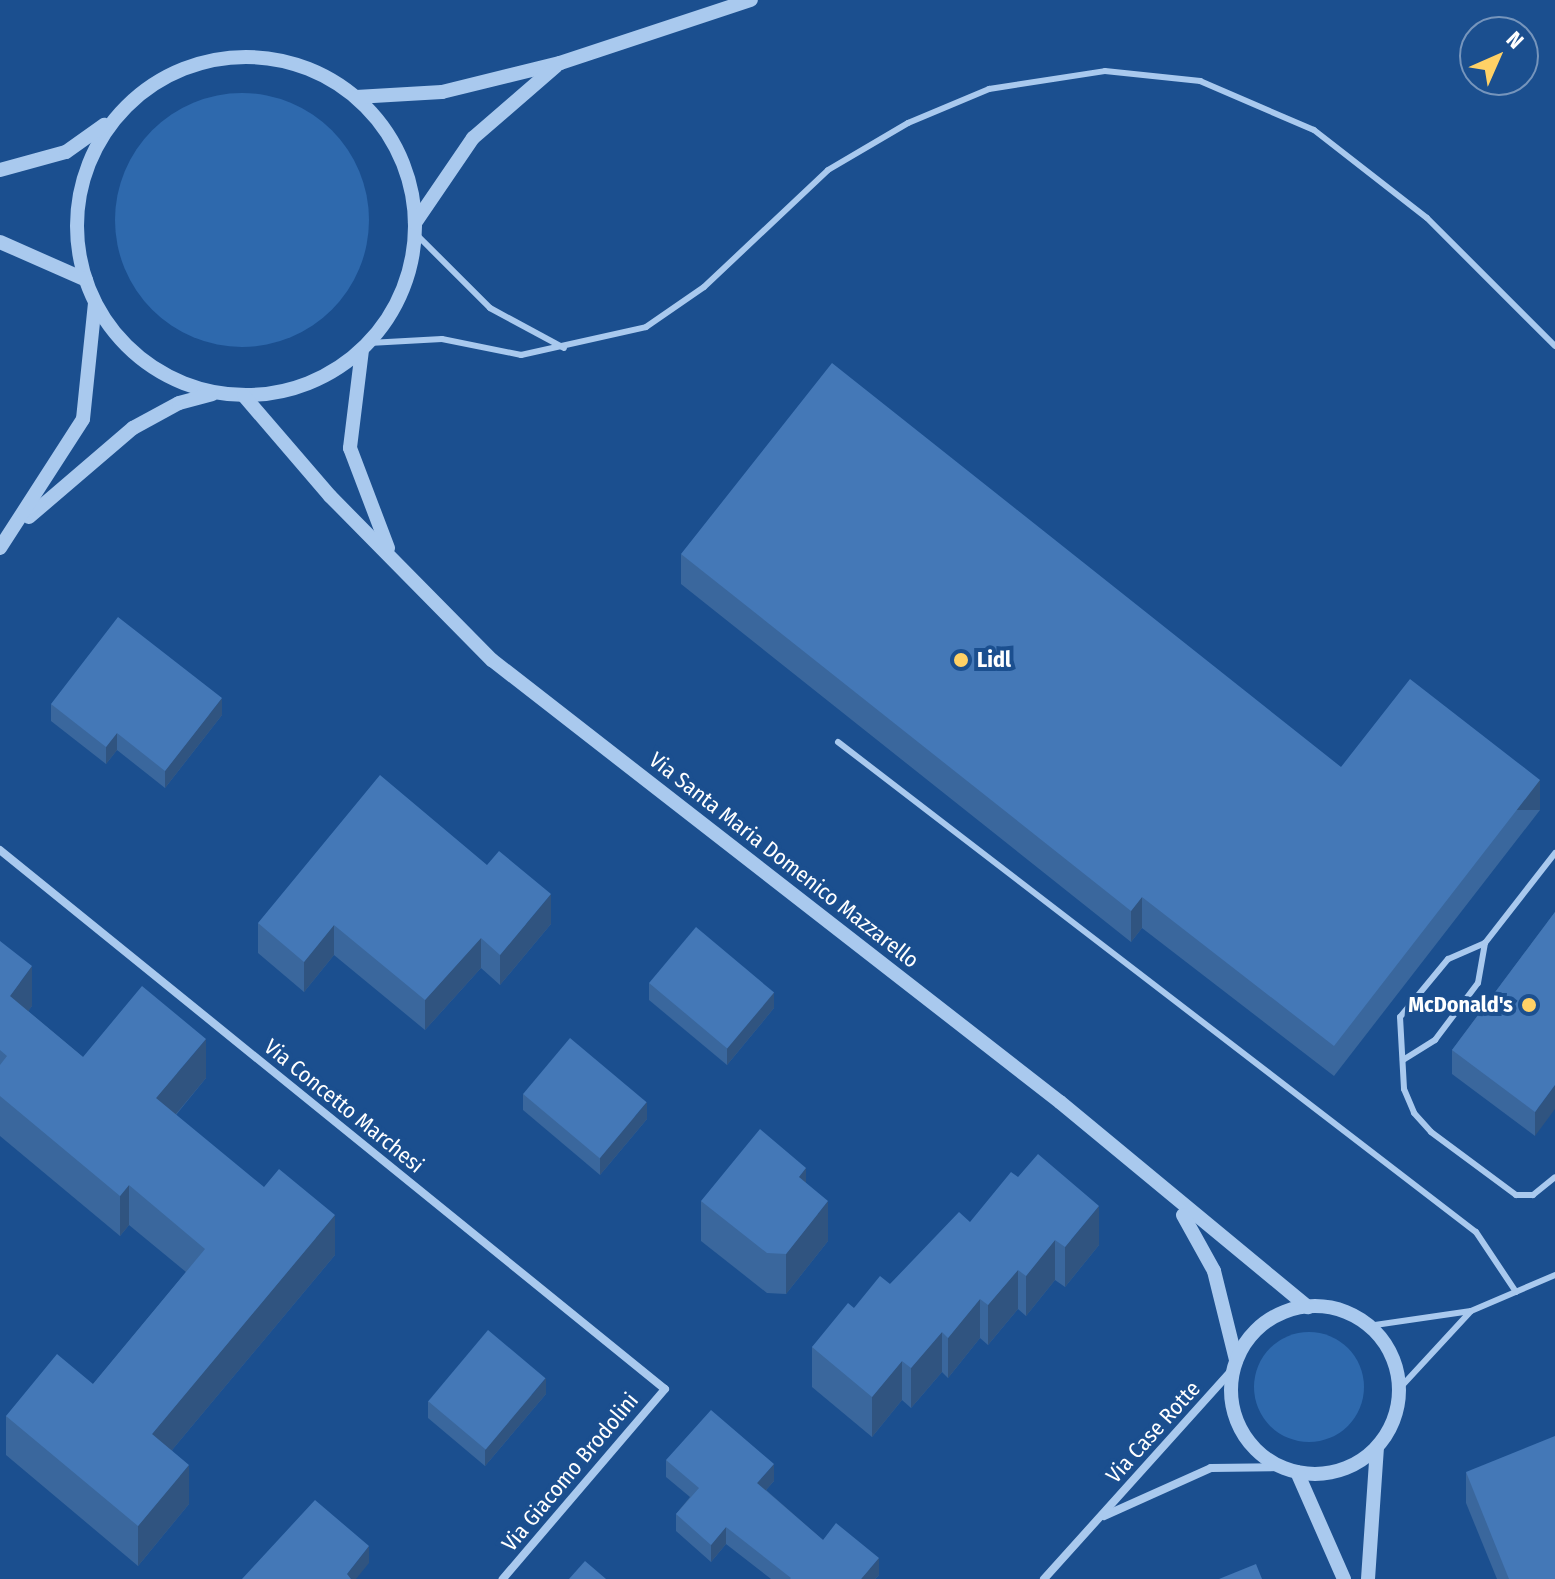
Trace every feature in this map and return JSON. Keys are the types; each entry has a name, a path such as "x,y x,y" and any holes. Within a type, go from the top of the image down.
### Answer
{"street":[{"path":"355,97 442,92 560,63 751,0"},
{"path":"0,170 66,152 117,115 143,91 178,71 234,57 294,63 355,97 398,151 411,187 415,228 402,293 366,346 312,382 244,396 191,386 145,362 114,333 95,302 86,280 77,236 79,196 92,153 117,115"},
{"path":"415,228 473,138 560,63"},
{"path":"0,242 86,280"},
{"path":"0,548 83,419 95,302"},
{"name":"Via Santa Maria Domenico Mazzarello","path":"366,346 350,448 392,556"},
{"path":"11,533 133,428 179,403 217,393"},
{"name":"Via Santa Maria Domenico Mazzarello","path":"244,396 330,496 492,660 1049,1093 1159,1188 1308,1307"},
{"name":"Via Concetto Marchesi","path":"0,850 665,1389"},
{"name":"Via Santa Maria Domenico Mazzarello","path":"1159,1188 1208,1255 1235,1365"},
{"path":"1308,1307 1343,1311 1368,1326 1391,1354 1399,1389 1394,1420 1377,1448 1340,1471 1297,1472 1280,1467 1260,1454 1240,1429 1232,1405 1235,1365 1263,1324 1308,1307"},
{"name":"Via Case Rotte","path":"1044,1579 1235,1365"},
{"name":"Via Giacomo Brodolini","path":"503,1579 665,1389"},
{"path":"1368,1579 1377,1448"},
{"name":"Via Case Rotte","path":"1100,1519 1211,1468 1280,1467"},
{"path":"1297,1472 1344,1579"}],"lane":[{"path":"366,346 442,339 521,355 564,348 646,327 704,287 828,170 908,123 989,89 1105,71 1200,81 1314,130 1427,218 1555,346"},
{"path":"415,228 490,308 564,348"},
{"path":"838,742 1476,1232 1516,1292"},
{"path":"1403,1060 1435,1040 1478,983 1485,943 1555,853"},
{"path":"1485,943 1448,959 1400,1017 1404,1089 1414,1113 1431,1132 1516,1195 1533,1195 1555,1177"},
{"path":"1368,1326 1471,1311 1555,1275"},
{"path":"1399,1389 1471,1311"}],"shaded area":[{"path":"242,93 290,103 332,130 359,172 369,220 359,268 332,310 290,337 242,347 194,337 152,310 125,268 115,220 125,172 152,130 194,103"},
{"path":"1309,1332 1330,1336 1348,1348 1360,1366 1364,1387 1360,1408 1348,1426 1330,1438 1309,1442 1288,1438 1270,1426 1258,1408 1254,1387 1258,1366 1270,1348 1288,1336"}],"building":[{"path":"832,363 1341,767 1410,679 1540,780 1334,1046 1142,897 1131,911 681,554"},
{"path":"118,617 222,698 165,771 117,733 106,747 51,704"},
{"path":"380,775 487,865 499,851 551,894 500,955 481,938 425,1000 334,925 304,962 258,923"},
{"name":"McDonald's","path":"1555,912 1555,1085 1535,1112 1452,1050"},
{"path":"696,927 774,993 727,1048 649,983"},
{"path":"0,941 32,966 10,996 83,1057 142,986 206,1039 156,1098 264,1187 279,1169 335,1215 152,1434 189,1465 138,1526 6,1416 57,1354 93,1384 205,1249 129,1185 120,1196 0,1096 0,1065 7,1056 0,1050"},
{"path":"570,1038 647,1102 600,1158 523,1094"},
{"path":"760,1129 806,1168 799,1177 828,1201 786,1254 767,1253 701,1201"},
{"path":"1038,1154 1099,1206 1065,1247 1055,1240 1026,1276 1018,1270 988,1305 980,1299 948,1338 942,1332 911,1368 902,1361 872,1397 812,1347 848,1303 854,1308 880,1276 890,1284 959,1212 970,1222 1011,1172 1018,1177"},
{"path":"488,1330 545,1378 486,1449 428,1401"},
{"path":"711,1410 774,1464 757,1483 823,1540 836,1523 879,1558 861,1579 790,1579 726,1527 711,1545 676,1514 699,1488 666,1460"},
{"path":"1555,1436 1555,1579 1509,1579 1466,1472"},
{"path":"315,1500 369,1546 347,1574 351,1579 242,1579"},
{"path":"585,1561 606,1579 569,1579"},
{"path":"1256,1564 1262,1579 1219,1579"}],"place":[{"name":"Lidl","path":"961,660"},
{"name":"McDonald's","path":"1529,1005"}]}
